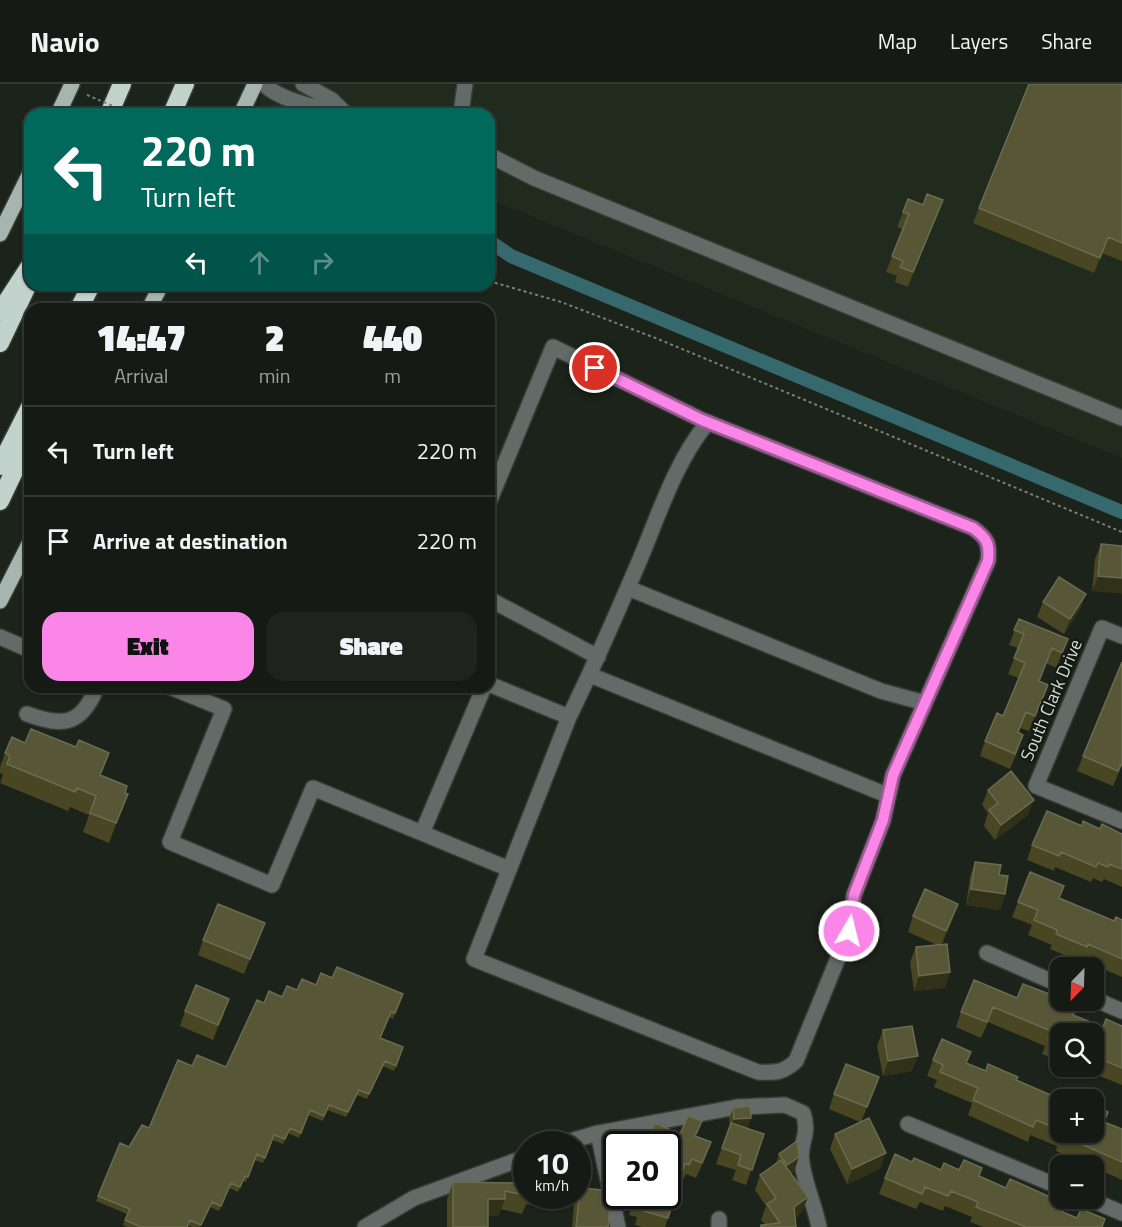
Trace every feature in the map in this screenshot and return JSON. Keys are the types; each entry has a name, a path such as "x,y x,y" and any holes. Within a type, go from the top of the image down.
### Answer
{"highway":[{"path":"112,108 122,84"},
{"path":"175,108 186,84"},
{"path":"0,312 24,275"},
{"path":"0,343 25,291"},
{"path":"0,466 24,419"},
{"path":"0,501 24,451"}],"main road":[{"path":"61,108 72,84"},
{"path":"244,108 255,84"},
{"path":"0,234 24,185"},
{"path":"0,601 24,554"}],"street":[{"path":"264,84 296,100 325,108"},
{"path":"303,84 332,100 340,108"},
{"path":"462,108 465,84"},
{"path":"495,158 534,178 1122,418"},
{"path":"495,487 553,347 708,422 973,528 986,537 989,548 988,561 893,775 883,820 854,895 849,931 796,1060 786,1070 775,1073 758,1072 474,959 569,717 598,657 676,474 691,443 708,422"},
{"path":"628,588 881,691 925,703"},
{"path":"495,601 598,657"},
{"name":"South Clark Drive","path":"1122,636 1102,628 1036,786 1122,821"},
{"path":"0,637 24,647"},
{"path":"590,675 887,795"},
{"path":"495,686 569,717"},
{"path":"27,714 52,723 67,722 82,715 95,693"},
{"path":"185,693 224,709 170,842 272,885 313,788 509,869"},
{"path":"422,833 481,693"},
{"path":"987,953 1050,980"},
{"path":"1104,1003 1122,1011"},
{"path":"591,1135 737,1107 785,1105 803,1113 808,1127 801,1153 802,1164 819,1227"},
{"path":"908,1124 1050,1183"},
{"path":"598,1133 618,1227"},
{"path":"365,1227 414,1198 513,1162"},
{"path":"1104,1205 1122,1213"}],"path":[{"path":"87,95 118,108"},
{"path":"495,283 561,302 658,339 1122,532"}],"shaded area":[{"path":"267,84 1122,84 1122,458 495,201 495,108 265,108 258,105"}],"building":[{"path":"1029,84 1122,84 1122,243 1108,237 1100,258 979,208"},
{"path":"927,194 943,200 913,272 900,267 903,261 892,256 909,214 903,212 908,199 923,205"},
{"path":"1101,544 1122,546 1122,578 1098,576"},
{"path":"1059,577 1086,594 1070,619 1043,602"},
{"path":"1019,619 1068,639 1062,653 1052,648 1039,681 1048,685 1035,716 1026,712 1018,732 1023,735 1015,754 985,741 997,713 1003,716 1025,663 1014,658 1024,634 1014,630"},
{"path":"1122,662 1122,763 1118,771 1083,756"},
{"path":"31,729 76,747 79,740 109,753 100,775 127,786 125,793 128,794 116,823 90,813 96,796 77,788 75,792 7,764 10,756 5,753 12,737 25,743"},
{"path":"1011,771 1034,800 1001,825 989,810 998,803 988,790"},
{"path":"1047,811 1082,826 1083,821 1100,829 1102,824 1122,834 1122,869 1098,863 1096,867 1061,852 1059,856 1032,845"},
{"path":"975,862 1001,865 999,875 1008,876 1005,894 971,889"},
{"path":"1030,872 1064,886 1059,898 1114,921 1116,917 1122,920 1122,959 1088,944 1087,947 1056,934 1057,930 1034,920 1038,910 1018,902"},
{"path":"925,889 958,904 946,931 913,916"},
{"path":"218,904 265,923 250,959 203,940"},
{"path":"947,944 950,972 919,976 916,947"},
{"path":"337,967 403,994 395,1013 391,1012 380,1038 403,1047 396,1066 385,1061 369,1094 359,1090 348,1112 329,1105 324,1116 310,1110 301,1133 290,1128 285,1139 274,1135 265,1158 257,1154 248,1177 245,1176 240,1187 231,1183 221,1206 212,1202 201,1225 190,1220 187,1227 141,1227 125,1220 130,1209 98,1196 120,1143 129,1147 142,1125 149,1128 178,1060 192,1066 197,1055 226,1067 257,1000 264,1003 269,991 282,997 287,986 297,990 302,979 316,985 321,973 332,978"},
{"path":"974,980 1017,998 1023,984 1050,994 1050,1011 1075,1011 1073,1015 1093,1023 1050,1023 1050,1031 993,1007 987,1022 961,1012"},
{"path":"196,985 229,999 218,1025 185,1011"},
{"path":"1106,1019 1122,1026 1122,1068 1104,1060"},
{"path":"912,1026 918,1056 888,1061 883,1030"},
{"path":"942,1039 971,1052 966,1063 986,1071 988,1064 1018,1077 1016,1080 1050,1095 1050,1126 1036,1120 1033,1127 973,1100 978,1088 940,1072 943,1065 933,1060"},
{"path":"846,1064 879,1077 867,1107 834,1094"},
{"path":"750,1106 751,1118 734,1119 733,1108"},
{"path":"1104,1110 1108,1112 1104,1122"},
{"path":"688,1116 702,1121 695,1136 711,1142 702,1163 692,1159 689,1165 685,1163 681,1176 681,1132"},
{"path":"869,1118 886,1153 852,1169 835,1134"},
{"path":"1104,1122 1122,1129 1122,1162 1079,1143 1104,1143"},
{"path":"655,1123 673,1131 652,1131"},
{"path":"731,1123 764,1134 752,1170 738,1165 741,1155 722,1148"},
{"path":"797,1141 799,1157 787,1165 779,1154"},
{"path":"895,1154 912,1162 914,1158 941,1170 944,1163 959,1170 964,1160 982,1168 979,1176 1006,1188 1010,1179 1050,1197 1050,1209 1077,1218 1081,1209 1105,1219 1102,1227 1026,1227 976,1207 978,1202 951,1191 948,1196 925,1187 922,1194 885,1178"},
{"path":"781,1160 808,1197 794,1207 796,1227 761,1227 761,1225 780,1223 767,1204 776,1198 760,1175"},
{"path":"453,1182 513,1183 513,1193 505,1191 505,1199 488,1199 488,1227 453,1227"},
{"path":"591,1189 602,1190 603,1209 610,1209 608,1227 576,1227 578,1209 591,1209"},
{"path":"640,1209 671,1209 668,1218"}],"waterway":[{"path":"495,245 511,256 1122,512"}],"route":[{"path":"595,368 702,420 973,528 986,537 989,548 988,561 893,775 883,820 854,895 849,931"}]}
